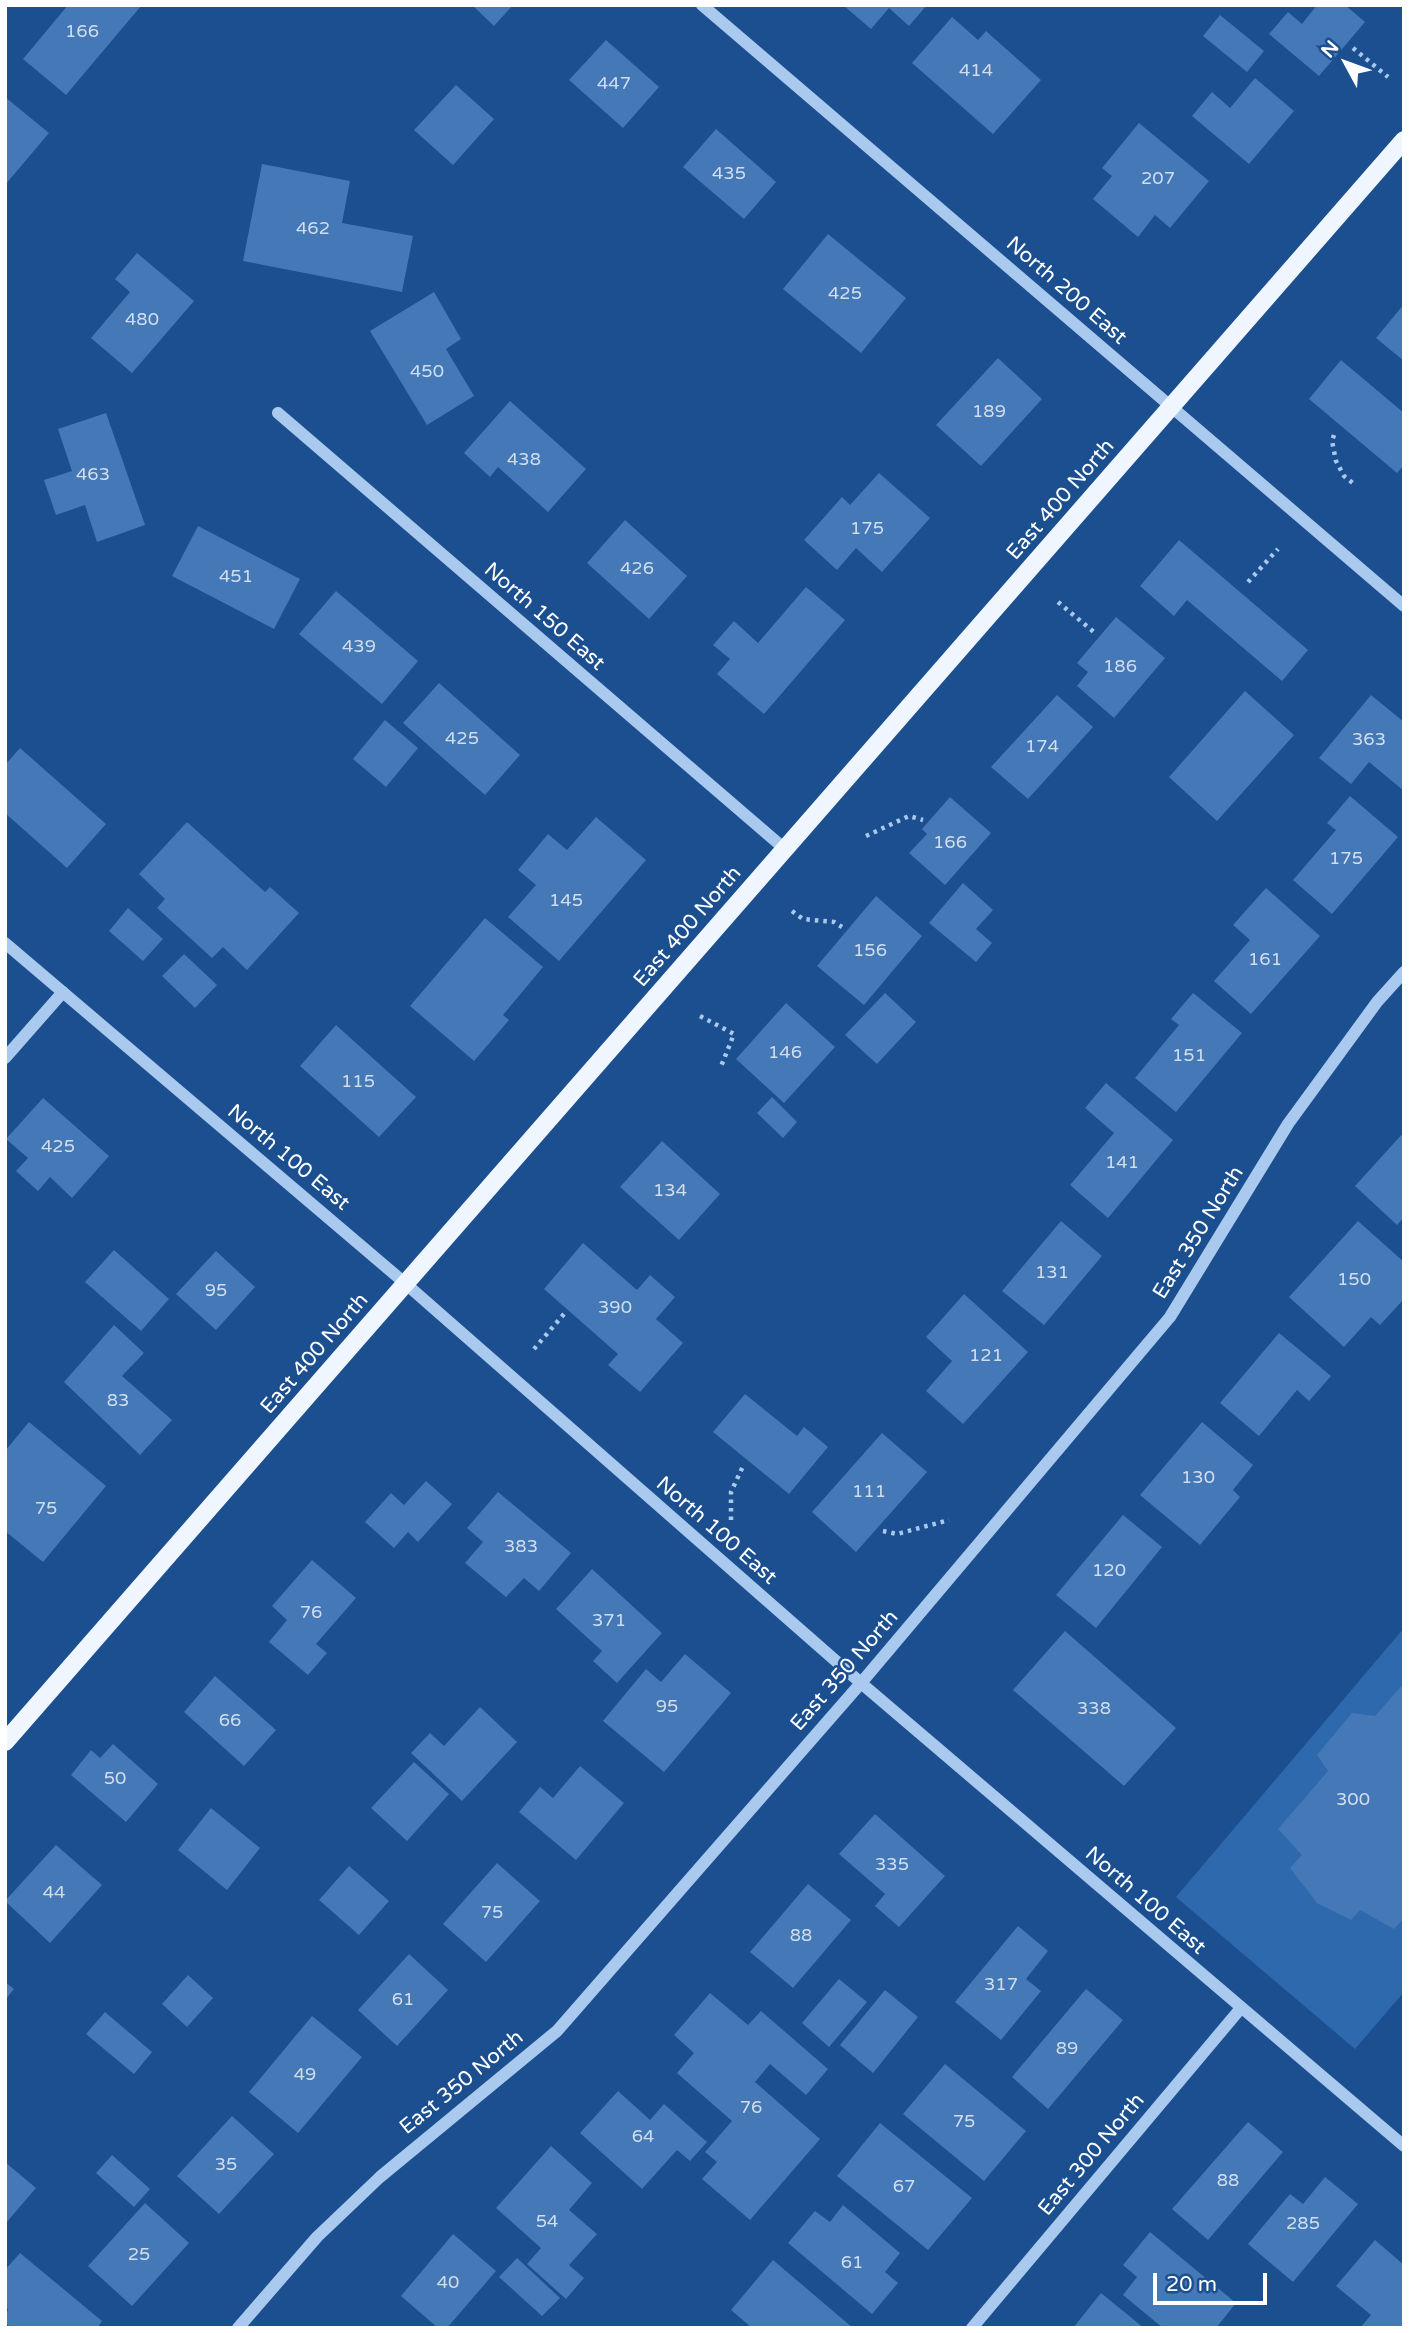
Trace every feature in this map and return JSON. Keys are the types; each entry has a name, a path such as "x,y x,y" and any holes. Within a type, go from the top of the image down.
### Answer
{"main road":[{"name":"East 400 North","path":"5,1742 1404,140"}],"street":[{"name":"North 200 East","path":"702,5 1404,606"},
{"name":"North 150 East","path":"278,413 786,850"},
{"name":"North 100 East","path":"5,943 406,1284 861,1683 1404,2146"},
{"name":"East 350 North","path":"238,2328 317,2237 380,2177 556,2031 861,1683 1170,1317 1288,1124 1377,1002 1404,972"},
{"path":"5,1058 63,992"},
{"name":"East 300 North","path":"972,2328 1241,2008"}],"path":[{"path":"1353,48 1388,78"},
{"path":"1334,435 1332,441 1336,461 1344,476 1354,484"},
{"path":"1248,582 1278,549"},
{"path":"1058,602 1094,633"},
{"path":"866,836 909,816 923,820"},
{"path":"792,911 803,919 834,922 842,927"},
{"path":"700,1016 734,1034 720,1069"},
{"path":"534,1349 564,1314"},
{"path":"731,1520 731,1492 744,1464"},
{"path":"883,1531 897,1534 948,1520"}],"shaded area":[{"path":"1404,1628 1404,1992 1355,2049 1176,1897"}],"building":[{"path":"68,5 141,6 66,95 23,59"},
{"path":"472,5 513,5 494,26"},
{"path":"843,5 927,5 909,26 889,8 871,29"},
{"path":"1317,5 1345,5 1365,22 1319,76 1269,34 1288,12 1302,24"},
{"path":"1220,15 1264,51 1247,72 1203,36"},
{"path":"952,17 978,40 986,31 1041,80 993,134 912,63"},
{"path":"606,40 659,87 623,128 569,80"},
{"path":"1255,78 1294,111 1249,164 1192,116 1212,92 1230,108"},
{"path":"456,85 494,119 453,165 414,130"},
{"path":"5,97 49,133 5,185"},
{"path":"1139,123 1209,181 1170,228 1155,215 1138,237 1093,199 1112,176 1102,168"},
{"path":"716,129 776,182 744,219 683,167"},
{"path":"262,164 350,181 342,223 413,236 402,292 243,261"},
{"path":"828,234 906,298 861,353 783,289"},
{"path":"137,253 194,301 132,373 91,338 130,292 115,279"},
{"path":"434,292 461,339 446,349 474,396 427,425 370,331"},
{"path":"1404,304 1404,361 1376,338"},
{"path":"998,358 1042,399 981,466 936,425"},
{"path":"1341,360 1404,413 1404,465 1397,473 1309,399"},
{"path":"510,401 586,469 548,512 498,467 490,477 464,453"},
{"path":"106,413 145,525 97,542 85,505 56,515 44,480 72,471 58,429"},
{"path":"879,473 930,518 882,572 856,548 837,570 804,540 842,497 850,505"},
{"path":"625,520 687,576 649,619 587,563"},
{"path":"198,526 300,579 274,629 172,576"},
{"path":"1179,540 1308,650 1282,681 1187,600 1174,616 1140,586"},
{"path":"806,587 845,620 764,714 717,674 730,659 713,645 734,621 758,643"},
{"path":"336,591 418,661 382,704 299,634"},
{"path":"1116,617 1165,658 1114,718 1077,686 1088,672 1077,663"},
{"path":"439,683 520,755 485,795 403,723"},
{"path":"1245,691 1294,735 1217,821 1169,777"},
{"path":"1057,695 1093,727 1028,799 991,767"},
{"path":"1371,695 1404,722 1404,791 1369,762 1351,784 1319,758"},
{"path":"385,720 418,748 386,787 353,759"},
{"path":"20,748 106,824 67,868 5,813 5,765"},
{"path":"1350,796 1398,837 1332,914 1293,880 1336,830 1327,823"},
{"path":"950,797 991,833 945,885 909,853 927,834 922,829"},
{"path":"596,817 646,860 559,961 508,917 536,885 518,870 548,834 567,850"},
{"path":"187,822 265,892 270,887 299,913 247,970 223,947 212,958 157,908 165,899 139,874"},
{"path":"963,883 993,910 976,929 992,943 976,962 929,923"},
{"path":"1266,888 1320,936 1251,1014 1214,981 1250,940 1233,925"},
{"path":"876,896 922,936 864,1005 817,966"},
{"path":"128,908 163,939 143,961 109,931"},
{"path":"485,918 543,967 503,1015 509,1020 474,1061 410,1006"},
{"path":"184,954 217,985 195,1008 162,976"},
{"path":"885,993 916,1022 877,1064 845,1035"},
{"path":"1193,993 1242,1033 1176,1112 1135,1078 1179,1025 1171,1019"},
{"path":"786,1003 835,1047 784,1103 736,1059"},
{"path":"336,1025 416,1097 379,1137 300,1066"},
{"path":"1106,1083 1173,1140 1108,1218 1070,1185 1114,1133 1085,1108"},
{"path":"772,1097 797,1122 783,1138 757,1113"},
{"path":"43,1098 109,1156 72,1198 50,1177 38,1191 16,1171 28,1158 6,1139"},
{"path":"1404,1132 1404,1217 1397,1225 1355,1186"},
{"path":"662,1141 720,1194 679,1240 620,1187"},
{"path":"1061,1221 1102,1256 1044,1325 1002,1291"},
{"path":"1358,1221 1404,1262 1404,1299 1380,1325 1371,1317 1344,1347 1289,1297"},
{"path":"583,1243 637,1290 650,1275 675,1297 656,1319 683,1343 640,1392 608,1365 618,1354 544,1289"},
{"path":"114,1250 169,1299 141,1331 85,1282"},
{"path":"216,1251 255,1287 216,1330 176,1294"},
{"path":"964,1294 1028,1352 963,1424 926,1391 952,1361 926,1337"},
{"path":"114,1325 144,1353 122,1376 172,1420 140,1455 64,1382"},
{"path":"1279,1333 1331,1376 1309,1401 1297,1390 1259,1436 1220,1403"},
{"path":"745,1394 797,1436 804,1427 828,1447 789,1494 713,1432"},
{"path":"29,1422 106,1486 43,1562 5,1531 5,1451"},
{"path":"1202,1422 1253,1465 1233,1490 1240,1497 1200,1545 1140,1495"},
{"path":"882,1433 927,1472 856,1552 812,1512"},
{"path":"426,1481 452,1504 418,1542 408,1532 394,1548 365,1522 391,1493 404,1505"},
{"path":"498,1492 571,1553 539,1591 524,1578 506,1597 465,1563 483,1542 467,1528"},
{"path":"1123,1515 1162,1547 1096,1628 1056,1595"},
{"path":"312,1560 356,1598 316,1644 327,1653 308,1675 269,1642 287,1620 272,1606"},
{"path":"592,1569 662,1633 617,1683 593,1661 602,1651 556,1609"},
{"path":"1065,1631 1176,1728 1124,1786 1013,1690"},
{"path":"685,1654 731,1693 664,1772 603,1721 646,1669 661,1682"},
{"path":"215,1676 276,1730 244,1766 184,1712"},
{"path":"1404,1683 1404,1918 1394,1929 1360,1910 1351,1920 1317,1903 1290,1868 1302,1855 1278,1829 1328,1771 1317,1755 1352,1713 1375,1716"},
{"path":"480,1707 517,1742 462,1801 411,1753 430,1733 444,1746"},
{"path":"113,1744 158,1784 126,1822 71,1775 91,1750 100,1758"},
{"path":"414,1762 449,1794 407,1841 371,1808"},
{"path":"580,1766 624,1803 576,1860 519,1812 540,1787 553,1798"},
{"path":"211,1808 260,1848 227,1890 178,1850"},
{"path":"875,1814 945,1876 899,1927 875,1906 885,1894 839,1854"},
{"path":"56,1845 102,1885 50,1943 5,1901"},
{"path":"497,1863 540,1901 486,1962 443,1924"},
{"path":"349,1866 389,1901 359,1935 319,1900"},
{"path":"808,1884 851,1920 793,1988 750,1952"},
{"path":"1018,1926 1048,1951 1026,1979 1041,1991 1001,2040 955,2002"},
{"path":"409,1954 448,1990 397,2046 358,2010"},
{"path":"188,1975 213,1998 187,2027 162,2004"},
{"path":"839,1979 867,2002 829,2047 802,2023"},
{"path":"5,1982 14,1989 5,2000"},
{"path":"1086,1989 1123,2020 1048,2109 1012,2077"},
{"path":"885,1990 918,2017 873,2073 840,2045"},
{"path":"710,1993 748,2025 761,2011 828,2069 806,2095 770,2064 755,2082 820,2139 750,2220 702,2179 717,2162 705,2152 732,2121 677,2073 694,2053 674,2035"},
{"path":"105,2012 152,2052 134,2074 86,2034"},
{"path":"312,2016 362,2057 298,2133 249,2092"},
{"path":"945,2064 1026,2131 984,2181 903,2114"},
{"path":"618,2091 650,2120 664,2104 707,2142 690,2161 677,2150 642,2189 580,2133"},
{"path":"232,2116 274,2154 219,2214 177,2176"},
{"path":"1248,2122 1283,2152 1208,2240 1172,2209"},
{"path":"880,2123 972,2198 928,2250 837,2176"},
{"path":"551,2146 592,2183 569,2210 597,2234 569,2265 584,2278 566,2299 527,2264 541,2248 496,2208"},
{"path":"112,2155 150,2189 134,2207 96,2173"},
{"path":"5,2162 36,2188 5,2224"},
{"path":"1325,2177 1358,2204 1293,2282 1248,2244 1290,2194 1303,2204"},
{"path":"145,2203 189,2243 132,2306 88,2266"},
{"path":"843,2205 900,2253 885,2272 898,2283 872,2314 788,2243 815,2211 830,2222"},
{"path":"1150,2232 1236,2303 1216,2328 1163,2328 1123,2295 1137,2277 1123,2265"},
{"path":"453,2234 496,2271 447,2328 438,2328 401,2296"},
{"path":"1375,2240 1404,2265 1404,2328 1360,2328 1371,2315 1336,2286"},
{"path":"20,2253 102,2321 97,2328 11,2328 5,2323 8,2309 5,2307 5,2270"},
{"path":"517,2258 560,2298 542,2316 499,2277"},
{"path":"773,2260 853,2328 752,2328 731,2310"},
{"path":"1101,2293 1144,2328 1073,2328"}]}
